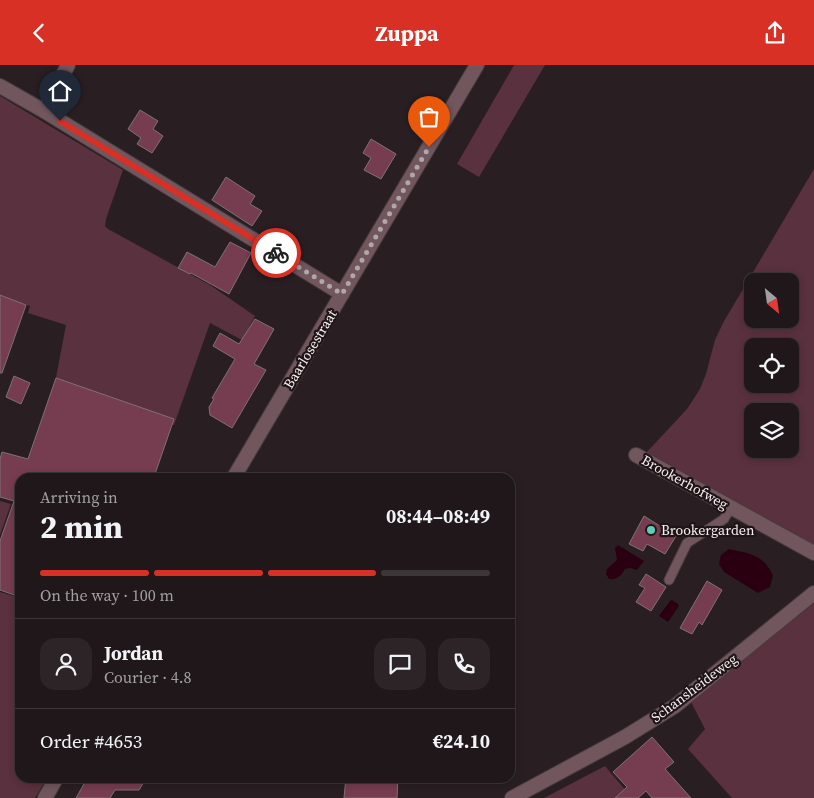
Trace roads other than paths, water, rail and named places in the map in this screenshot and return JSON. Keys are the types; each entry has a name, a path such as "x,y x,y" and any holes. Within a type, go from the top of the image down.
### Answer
{"street":[{"path":"44,111 68,65"},
{"name":"Baarlosestraat","path":"236,473 477,65"},
{"path":"0,86 44,111 342,294"},
{"name":"Brookerhofweg","path":"636,455 814,553"},
{"name":"Schansheideweg","path":"512,798 626,737 675,706 814,593"},
{"path":"45,798 54,783"}],"lane":[{"path":"669,580 687,543 724,519 731,507"}],"place":[{"name":"Brookergarden","path":"651,530"}]}
